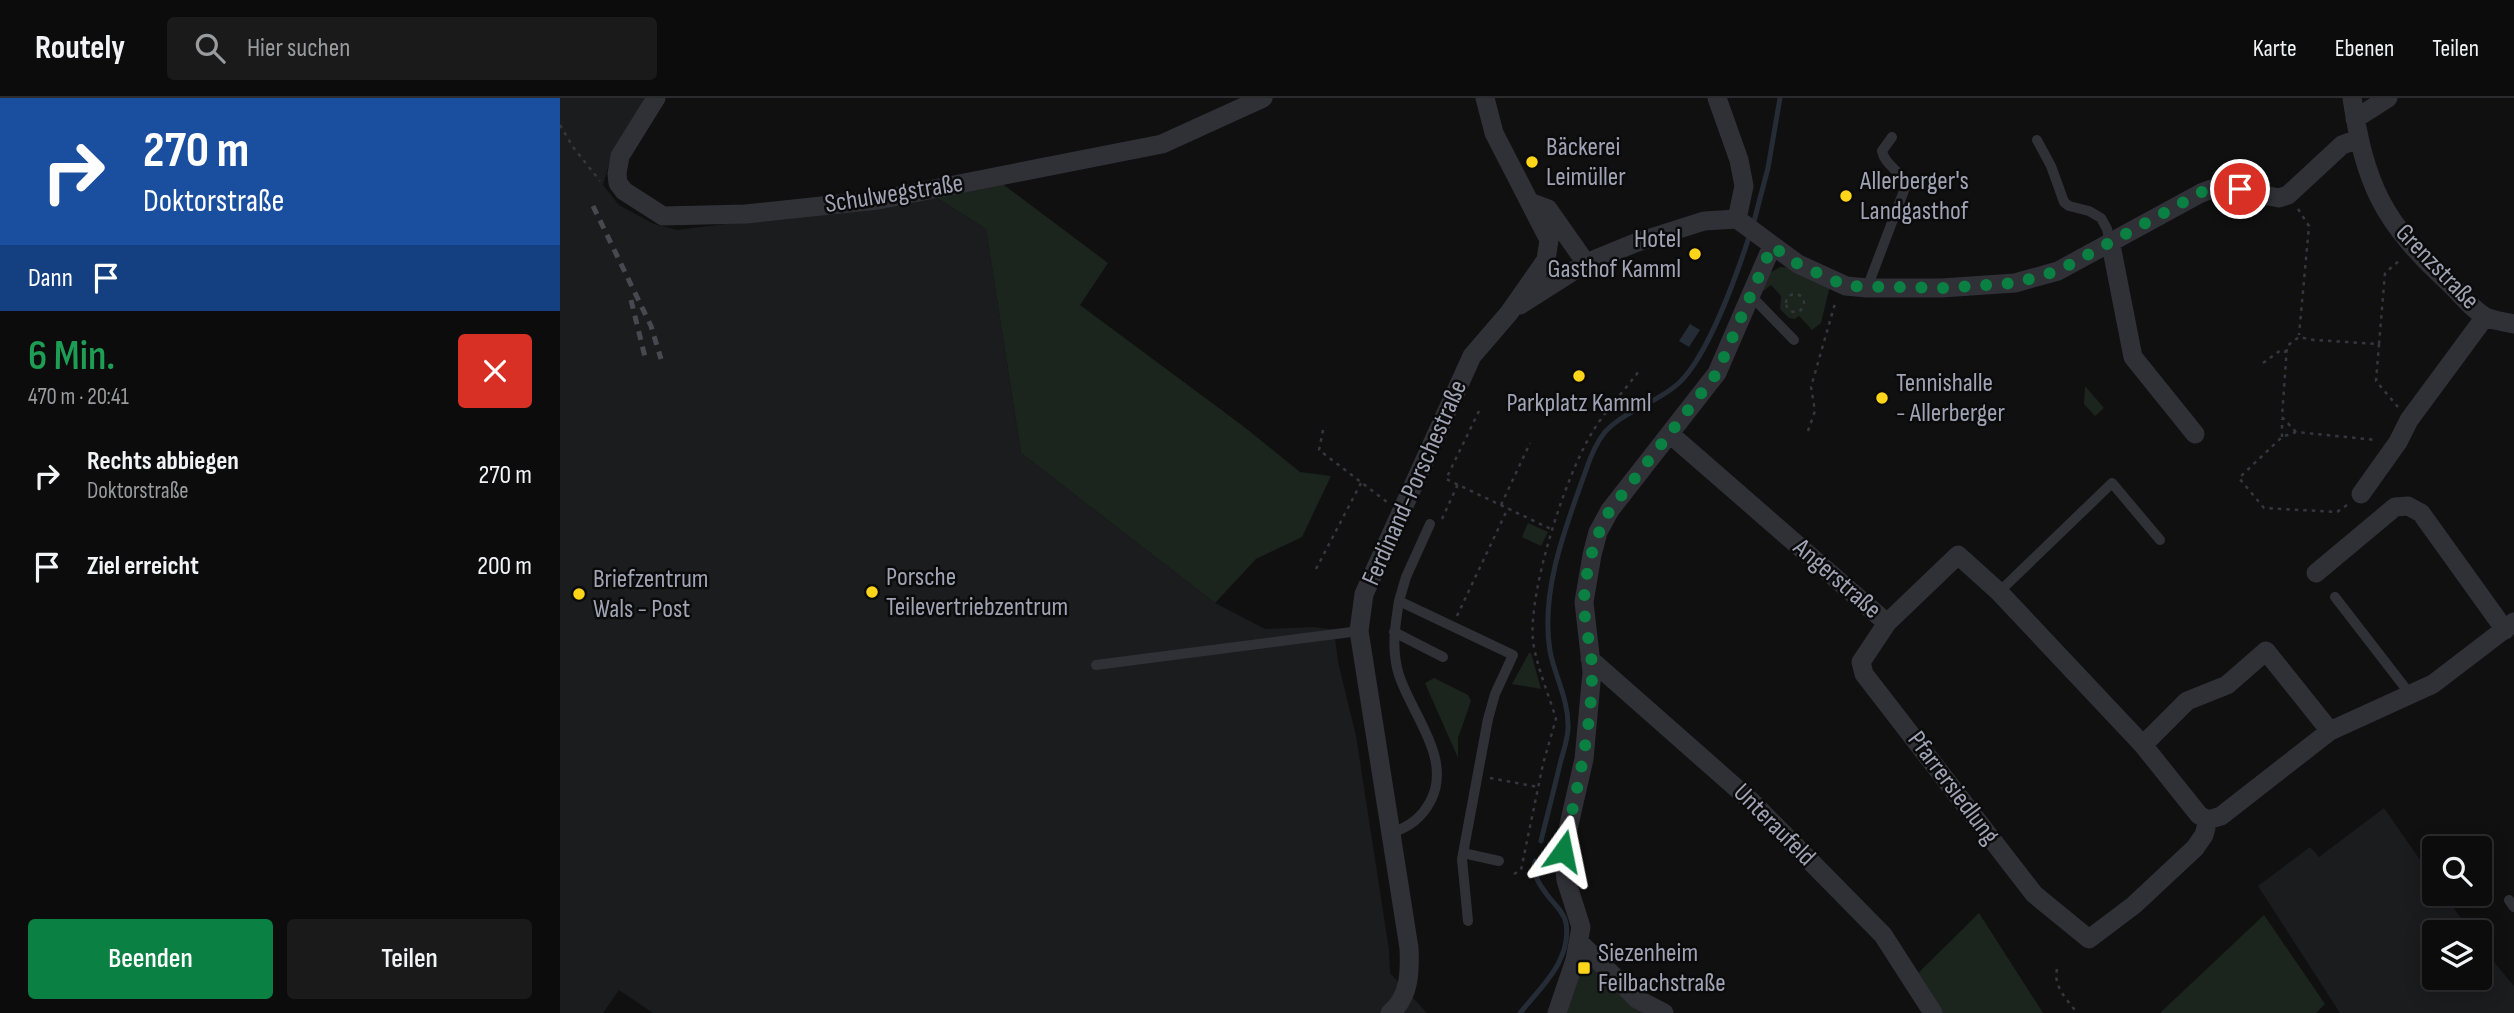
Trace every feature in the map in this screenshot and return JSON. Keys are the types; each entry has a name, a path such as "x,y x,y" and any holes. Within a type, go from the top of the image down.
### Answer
{"street":[{"path":"620,186 617,174 620,156 656,98"},
{"name":"Schulwegstraße","path":"620,186 632,197 663,216 746,214 878,200 1162,144 1263,98"},
{"path":"1485,98 1494,133 1549,240 1546,260 1509,313"},
{"path":"1557,1013 1575,960 1581,927 1566,880 1563,851 1584,759 1592,672 1584,602 1598,532 1610,510 1717,373 1750,299 1753,231 1740,160 1717,98"},
{"name":"Grenzstraße","path":"2351,98 2358,139 2370,179 2384,210 2413,249 2485,317 2514,324"},
{"path":"2355,119 2388,98"},
{"path":"1509,313 1586,263 1635,243 1704,221 1753,231 1798,264 1841,283 1867,288 1942,288 2015,283 2058,271 2110,245 2202,192 2220,186 2279,198 2288,195 2342,145 2358,139"},
{"path":"1531,203 1548,209 1586,263"},
{"path":"2110,245 2133,357 2195,434"},
{"name":"Ferdinand-Porschestraße","path":"1390,1013 1398,1007 1410,977 1409,948 1359,631 1364,594 1472,356 1509,313"},
{"name":"Grenzstraße","path":"2361,494 2398,442 2409,420 2485,317"},
{"name":"Angerstraße","path":"1670,434 1887,623 1958,555 1999,592 2143,745 2199,815 2208,820"},
{"path":"2208,820 2221,816 2330,731 2433,684 2509,626 2421,513 2408,506 2395,507 2316,573"},
{"name":"Pfarrersiedlung","path":"1887,623 1861,662 1864,674 2034,894 2083,944 2134,905 2195,848 2204,835 2208,820"},
{"path":"2143,745 2187,701 2227,685 2266,651 2330,731"},
{"name":"Unteraufeld","path":"1590,659 1751,801 1883,935 1933,1013"},
{"path":"1578,942 1637,999 1664,1013"}],"lane":[{"path":"1867,288 1905,188 1903,177 1884,159 1882,151 1892,137"},
{"path":"2037,140 2051,166 2064,202 2101,218 2108,229 2110,245"},
{"path":"1750,299 1756,301 1794,340"},
{"path":"1999,592 2112,483 2160,540"},
{"path":"1399,601 1430,524"},
{"path":"2335,597 2410,694"},
{"name":"Ferdinand-Porschestraße","path":"1391,833 1405,828 1425,813 1437,788 1436,758 1399,675 1393,649 1399,601 1513,655 1491,707 1462,856 1468,921"},
{"path":"1096,664 1359,631"},
{"path":"1394,632 1443,657"},
{"path":"1462,856 1499,861"}],"path":[{"path":"560,125 589,169 607,189 620,186"},
{"path":"2282,437 2286,352 2287,346 2299,337 2309,226 2288,195"},
{"path":"2409,420 2376,381 2385,273 2413,249"},
{"path":"1808,431 1815,411 1811,387 1841,283"},
{"path":"1795,294 1801,297 1804,303 1801,310 1795,313 1788,310 1788,297 1795,294"},
{"path":"2299,337 2314,341 2379,344"},
{"path":"2263,363 2281,349 2286,352"},
{"path":"1514,874 1521,870 1538,787 1556,719 1533,643 1533,612 1553,530 1580,455 1594,430 1639,371"},
{"path":"1479,411 1447,479 1553,530"},
{"path":"2282,417 2296,432"},
{"path":"1323,430 1320,450 1400,513"},
{"path":"2361,494 2337,512 2264,508 2239,478 2282,437 2296,432 2398,442"},
{"path":"1501,505 1530,443"},
{"path":"1317,569 1362,483"},
{"path":"1453,626 1508,508"},
{"path":"1477,776 1538,787"},
{"path":"2057,969 2057,985 2077,1013"}],"shaded area":[{"path":"560,98 649,98 612,154 603,185 619,205 654,224 677,230 937,198 986,229 1021,453 1215,603 1265,629 1314,627 1334,630 1338,662 1356,736 1389,950 1390,973 1427,1013 653,1013 619,990 603,1013 560,1013"},
{"path":"988,173 1108,263 1080,305 1243,426 1300,472 1331,476 1302,537 1256,559 1215,603 1021,453 986,229 937,198"},
{"path":"1780,267 1793,268 1830,286 1821,323 1812,330 1799,316 1795,319 1789,318 1780,309 1781,296 1771,285 1762,292 1770,273"},
{"path":"1690,324 1700,330 1689,347 1679,341"},
{"path":"2085,386 2104,408 2095,416 2084,404"},
{"path":"1528,523 1548,532 1541,546 1522,537"},
{"path":"1531,653 1541,689 1512,684"},
{"path":"1434,678 1468,695 1471,701 1458,738 1458,758 1425,683"},
{"path":"2384,808 2422,863 2422,906 2452,906 2462,920 2422,920 2422,990 2492,990 2492,959 2514,986 2514,1013 2340,1013 2258,886 2310,847 2319,857"},
{"path":"1979,913 2043,1013 1924,1013 1907,984"},
{"path":"2264,915 2325,1004 2316,1013 2160,1013"},
{"path":"1592,968 1651,1013 1567,1013 1576,979"}],"waterway":[{"path":"1753,225 1768,168 1780,98"},
{"path":"1541,841 1568,732 1568,718 1550,651 1548,628 1552,582 1571,513 1591,456 1605,432 1622,418 1662,396 1691,369 1721,312 1750,234"},
{"path":"1520,1013 1560,961 1567,936 1565,919 1539,884 1535,861"}],"railway":[{"path":"593,206 651,326 661,359"},
{"path":"631,300 646,361"}],"place":[{"name":"Bäckerei Leimüller","path":"1532,162"},
{"name":"Allerberger's Landgasthof","path":"1846,196"},
{"name":"Hotel Gasthof Kamml","path":"1695,254"},
{"name":"Parkplatz Kamml","path":"1579,376"},
{"name":"Tennishalle - Allerberger","path":"1882,398"},
{"name":"Porsche Teilevertriebzentrum","path":"872,592"},
{"name":"Briefzentrum Wals - Post","path":"579,594"},
{"name":"Siezenheim Feilbachstraße","path":"1584,968"}],"route":[{"path":"1563,851 1584,759 1592,672 1584,602 1598,532 1610,510 1717,373 1772,246 1798,264 1846,286 1942,288 2015,283 2058,271 2110,245 2202,192 2220,186 2240,189"}]}
